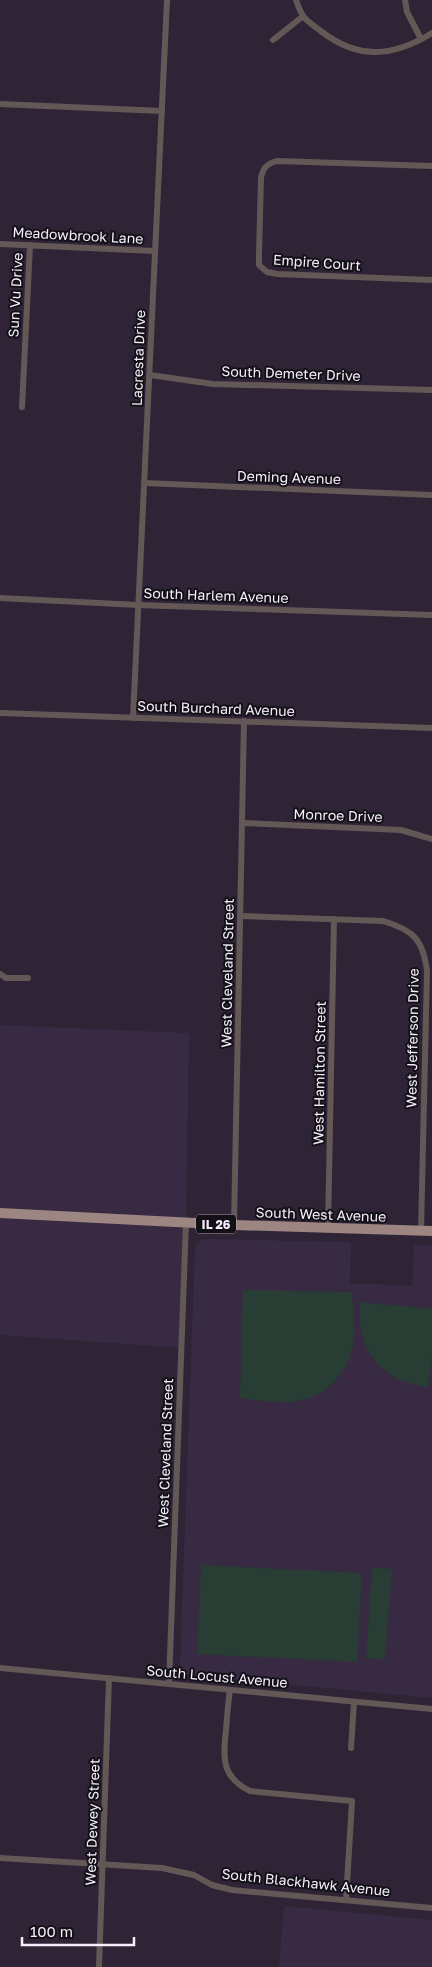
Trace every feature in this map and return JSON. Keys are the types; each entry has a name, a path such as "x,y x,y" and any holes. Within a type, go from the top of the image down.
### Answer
{"main road":[{"name":"South West Avenue","path":"0,1213 234,1225 432,1231"}],"street":[{"name":"Lacresta Drive","path":"133,718 167,0"},
{"path":"296,0 302,17 337,43 355,50 374,52 396,50 421,40 432,33"},
{"path":"405,0 407,12 421,40"},
{"path":"272,40 302,17"},
{"path":"0,104 162,111"},
{"name":"Empire Court","path":"432,166 277,161 270,164 263,169 261,178 259,254 260,265 267,272 277,274 432,280"},
{"name":"Meadowbrook Lane","path":"0,244 155,251"},
{"name":"Sun Vu Drive","path":"22,407 30,245"},
{"name":"South Demeter Drive","path":"150,375 213,384 432,390"},
{"name":"Deming Avenue","path":"145,483 432,495"},
{"name":"South Harlem Avenue","path":"0,598 138,605 432,615"},
{"name":"South Burchard Avenue","path":"0,712 432,728"},
{"name":"West Cleveland Street","path":"234,1225 244,721"},
{"name":"Monroe Drive","path":"242,824 401,830 432,838"},
{"name":"West Jefferson Drive","path":"241,916 383,921 403,927 417,938 425,954 429,1008 421,1231"},
{"name":"West Hamilton Street","path":"328,1228 334,919"},
{"path":"0,974 6,978 28,978"},
{"name":"West Cleveland Street","path":"169,1684 186,1222"},
{"name":"South Locust Avenue","path":"0,1668 432,1709"},
{"name":"West Dewey Street","path":"100,1967 109,1678"},
{"path":"230,1690 224,1753 226,1766 232,1778 240,1786 250,1791 352,1801 346,1900"},
{"path":"351,1748 354,1702"},
{"name":"South Blackhawk Avenue","path":"0,1858 162,1868 194,1875 212,1885 232,1890 432,1908"}],"shaded area":[{"path":"0,1025 189,1033 186,1222 181,1348 0,1335"},
{"path":"203,1239 351,1242 350,1283 412,1286 414,1245 432,1246 432,1698 187,1675 180,1664 195,1246"},
{"path":"284,1906 432,1920 432,1967 279,1967"}],"green space":[{"path":"243,1290 352,1292 354,1339 349,1360 338,1378 322,1392 302,1400 271,1402 240,1398"},
{"path":"360,1302 432,1309 432,1353 428,1387 415,1385 393,1376 376,1362 364,1342 360,1319"},
{"path":"201,1565 362,1573 357,1662 197,1654"},
{"path":"372,1568 392,1569 385,1660 366,1658"}]}
